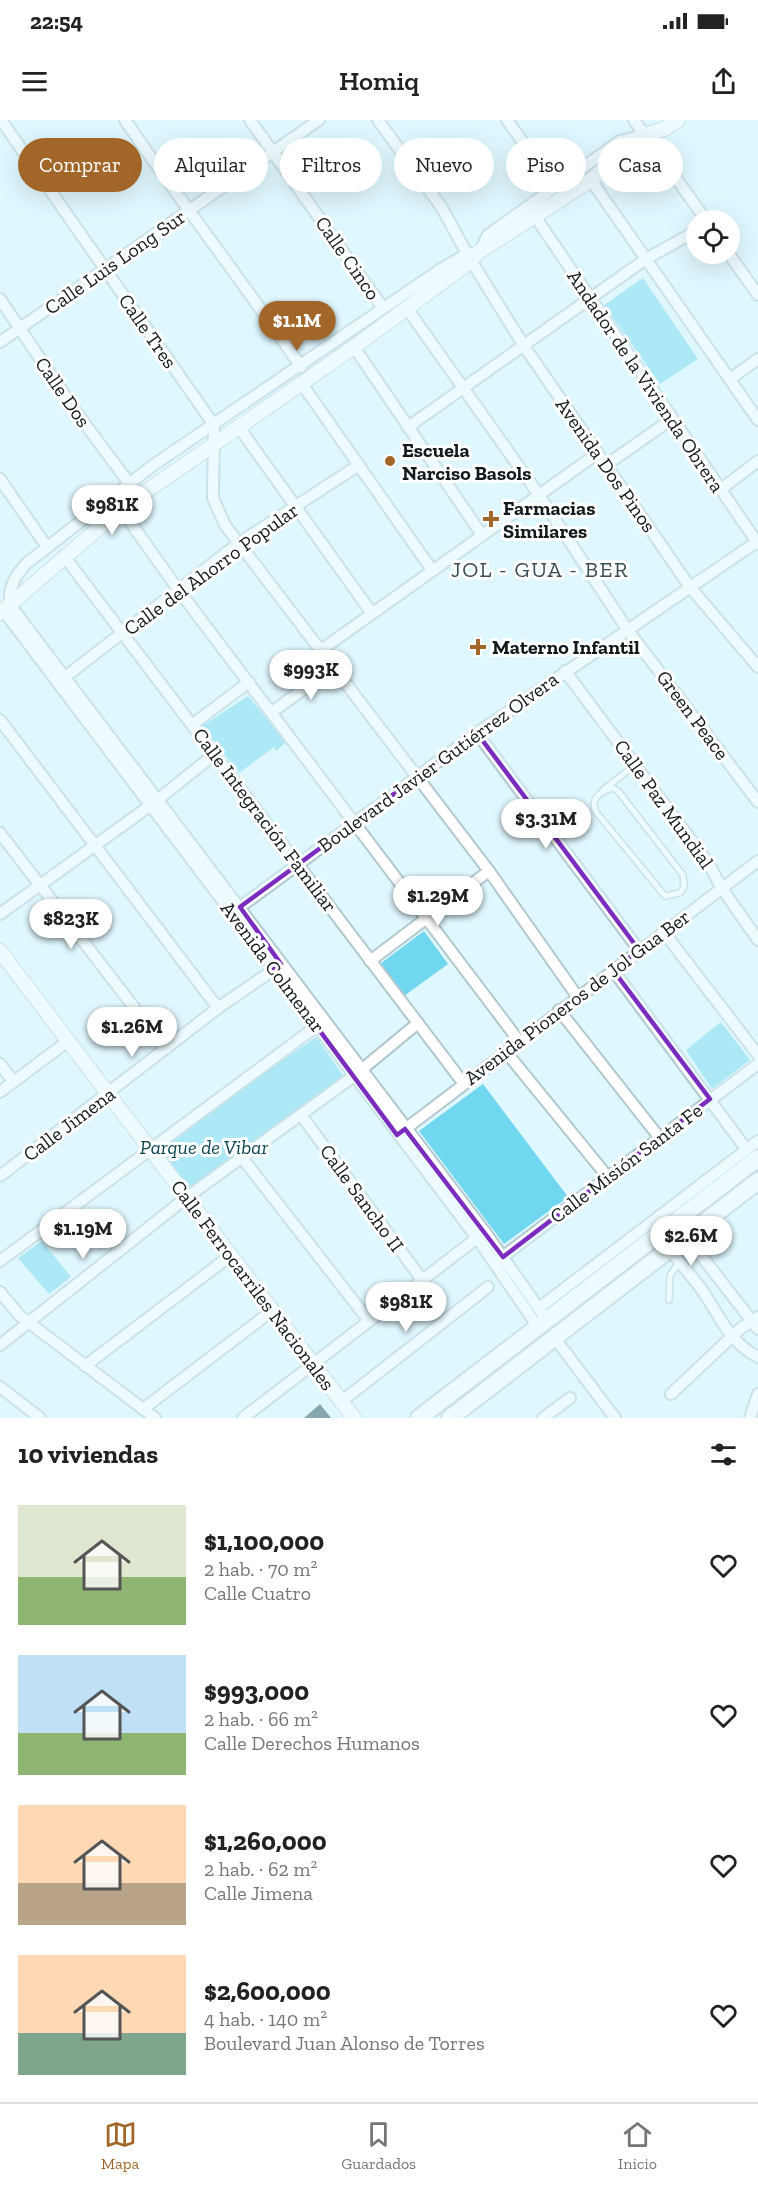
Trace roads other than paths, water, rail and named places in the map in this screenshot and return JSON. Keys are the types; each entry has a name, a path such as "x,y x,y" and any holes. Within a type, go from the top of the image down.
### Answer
{"main road":[{"path":"419,1418 541,1318 752,1154"},
{"path":"450,1418 758,1181"}],"street":[{"name":"Calle Tres","path":"1,120 214,425"},
{"path":"125,120 188,211 248,288 301,367"},
{"name":"Calle Cinco","path":"250,120 383,308"},
{"name":"Calle Luis Long Sur","path":"0,342 319,120"},
{"name":"Avenida Dos Pinos","path":"378,120 474,255 524,346 690,587 758,666"},
{"path":"507,120 520,138"},
{"path":"634,120 699,210"},
{"path":"4,609 20,571 129,483 301,367 383,308 536,218 591,180 645,135 652,120"},
{"path":"586,165 620,141 664,129 678,120"},
{"path":"591,180 758,420"},
{"path":"4,609 121,509 213,443 354,348 474,255 488,235 548,192"},
{"name":"Andador de la Vivienda Obrera","path":"536,218 589,299 758,542"},
{"path":"408,427 646,259 686,237"},
{"path":"736,264 758,295"},
{"name":"Calle Dos","path":"0,299 76,412 129,483"},
{"name":"Green Peace","path":"406,307 539,495 627,628 758,802"},
{"path":"354,348 482,535"},
{"path":"730,379 758,359"},
{"path":"302,384 432,570"},
{"path":"606,465 672,419"},
{"path":"214,425 213,498 218,512 239,543 489,871 577,996"},
{"path":"238,426 371,612"},
{"path":"321,650 371,612 597,453"},
{"path":"720,490 758,462"},
{"name":"Calle del Ahorro Popular","path":"65,677 177,588 239,543 359,465"},
{"path":"0,478 47,547"},
{"path":"121,509 177,588 519,1041"},
{"name":"Boulevard Javier Gutiérrez Olvera","path":"240,907 354,821 477,733 627,628 758,542"},
{"name":"Calle Integración Familiar","path":"64,556 216,753 464,1084"},
{"name":"Avenida Colmenar","path":"4,609 65,677 155,802 541,1318"},
{"name":"Avenida Colmenar","path":"4,609 240,907 317,1026 357,1073"},
{"path":"272,712 334,667"},
{"name":"Calle Paz Mundial","path":"565,671 709,864 721,887 758,940"},
{"path":"193,724 249,682"},
{"path":"0,720 219,1008"},
{"path":"477,733 639,950"},
{"path":"0,914 155,802 216,753"},
{"path":"0,833 166,1049"},
{"name":"Avenida Pioneros de Jol Gua Ber","path":"401,1132 577,996 758,861"},
{"path":"370,961 489,871"},
{"path":"663,931 758,1055"},
{"name":"Calle Ferrocarriles Nacionales","path":"0,951 354,1418"},
{"name":"Calle Jimena","path":"0,1176 109,1095 219,1008 278,966"},
{"path":"613,970 752,1154 758,1141"},
{"path":"559,1010 659,1137"},
{"path":"0,1345 186,1198 243,1159 357,1073 418,1023"},
{"path":"0,1262 150,1148 317,1026"},
{"path":"0,1092 68,1041"},
{"path":"506,1052 607,1176"},
{"path":"0,1064 13,1082"},
{"name":"Calle Misión Santa Fe","path":"499,1260 607,1176 758,1064"},
{"name":"Calle Sancho II","path":"301,1115 423,1281"},
{"path":"243,1159 369,1321"},
{"path":"243,1418 481,1235"},
{"path":"671,1394 732,1336 756,1322 686,1236"},
{"path":"668,1248 741,1348 758,1357"},
{"path":"85,1365 230,1256"},
{"name":"Avenida Colmenar","path":"499,1260 541,1318"},
{"path":"342,1401 488,1287"},
{"path":"0,1292 27,1322 155,1418"},
{"path":"143,1409 273,1310"},
{"path":"554,1336 615,1418"},
{"path":"0,1387 40,1418"},
{"path":"750,1418 758,1394"},
{"path":"543,1418 570,1398"}],"lane":[{"path":"603,790 613,788 618,791 683,875 684,886 680,893 665,896 596,812 594,801 603,790 635,765"},
{"path":"669,1300 670,1276 679,1262"}],"place":[{"name":"Escuela Narciso Basols","path":"390,461"},
{"name":"Farmacias Similares","path":"491,519"},
{"name":"Materno Infantil","path":"478,647"}],"district":[{"name":"JOL - GUA - BER","path":"540,569"}],"park label":[{"name":"Parque de Vibar","path":"204,1147"}]}
